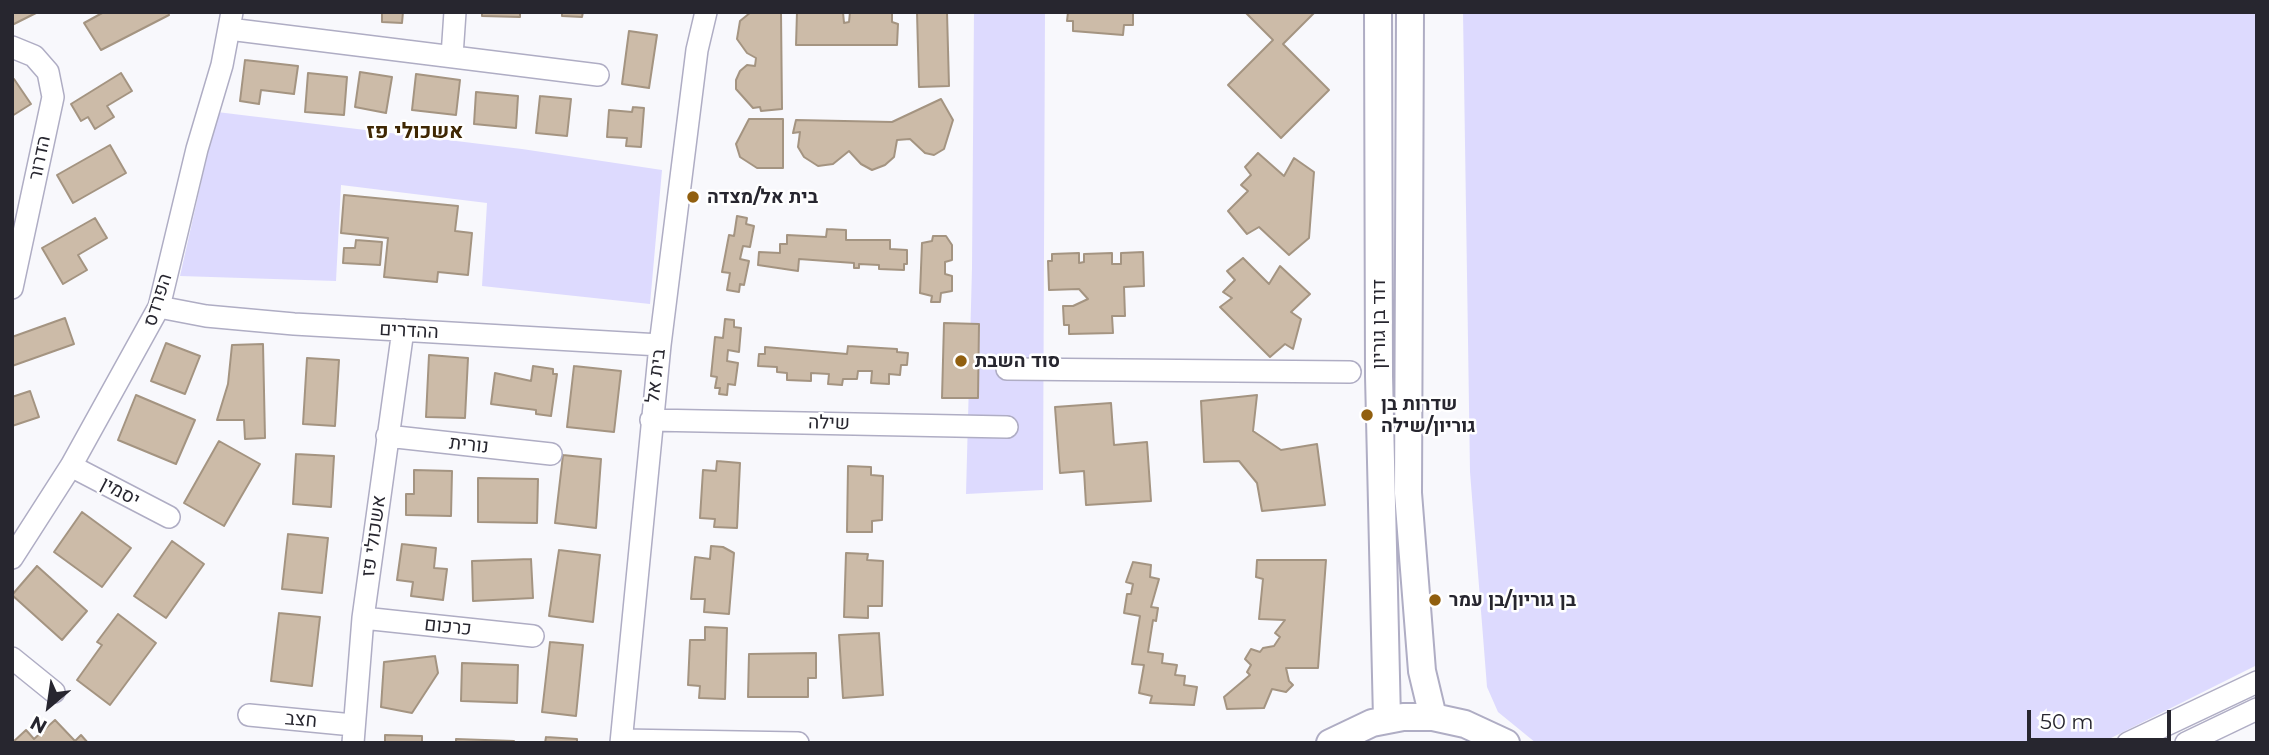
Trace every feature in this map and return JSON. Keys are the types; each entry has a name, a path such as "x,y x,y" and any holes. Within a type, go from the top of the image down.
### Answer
{"main road":[{"name":"דוד בן גוריון","path":"1378,12 1379,376 1387,719"},
{"name":"דוד בן גוריון","path":"1410,12 1408,492 1422,671 1433,717"},
{"path":"1329,743 1350,732 1387,719 1433,717 1465,723 1506,743"}],"street":[{"path":"452,56 455,12"},
{"name":"בית אל","path":"622,741 651,420 697,50 706,12"},
{"path":"230,21 452,56 598,75"},
{"name":"הפרדס","path":"12,558 72,466 159,307 230,21"},
{"name":"הדרור","path":"12,47 34,55 48,72 53,97 12,288"},
{"name":"ההדרים","path":"159,307 231,318 660,345"},
{"name":"אשכולי פז","path":"353,734 363,618 403,330"},
{"path":"1007,369 1350,372"},
{"name":"שילה","path":"651,420 1007,427"},
{"name":"נורית","path":"387,436 551,454"},
{"name":"יסמין","path":"72,466 169,517"},
{"name":"כרכום","path":"363,618 533,636"},
{"path":"12,658 54,692"},
{"path":"2129,743 2257,682"},
{"path":"2186,743 2257,709"},
{"name":"חצב","path":"249,715 353,734"},
{"path":"622,741 798,743"}],"shaded area":[{"path":"974,12 1045,12 1043,490 966,494 972,268"},
{"path":"1463,12 2257,12 2257,665 2101,743 1536,743 1498,712 1487,687 1470,472"},
{"path":"217,112 522,149 662,170 650,304 482,286 487,203 341,185 336,281 180,276"}],"building":[{"path":"12,12 38,12 12,25"},
{"path":"104,12 168,12 169,15 101,50 84,23"},
{"path":"382,12 403,12 402,23 382,22"},
{"path":"482,12 520,12 520,17 482,16"},
{"path":"562,12 583,12 582,17 562,16"},
{"path":"751,12 781,12 782,109 761,111 760,107 753,108 736,89 740,71 747,65 755,66 756,58 747,53 737,39 740,21"},
{"path":"797,12 843,12 844,23 849,22 850,12 892,12 892,22 898,24 897,45 796,45"},
{"path":"917,12 947,12 949,86 919,87"},
{"path":"1068,12 1133,12 1133,25 1124,25 1123,35 1073,31 1073,21 1067,21"},
{"path":"1245,12 1315,12 1283,44 1329,90 1281,138 1228,85 1273,40"},
{"path":"629,31 657,35 649,88 622,84"},
{"path":"245,60 298,66 294,94 261,90 259,104 240,101"},
{"path":"360,72 392,77 386,113 355,107"},
{"path":"121,73 132,91 107,106 114,117 95,129 88,117 81,121 71,104"},
{"path":"308,73 347,77 344,115 305,112"},
{"path":"416,74 460,80 456,115 412,110"},
{"path":"14,79 31,104 12,116 12,80"},
{"path":"476,92 518,96 516,128 474,124"},
{"path":"540,96 571,99 567,136 536,133"},
{"path":"941,99 953,120 944,149 934,155 925,153 910,139 897,140 894,157 885,165 872,170 861,164 849,151 833,164 818,166 804,157 798,147 800,132 793,133 796,120 892,122"},
{"path":"633,107 644,108 641,147 626,146 627,138 607,137 609,110 632,112"},
{"path":"749,119 783,119 783,168 757,168 740,157 736,144"},
{"path":"110,145 126,173 73,203 57,175"},
{"path":"1258,153 1284,176 1294,158 1314,172 1309,238 1289,255 1259,227 1247,234 1228,211 1248,191 1241,185 1251,175 1245,167"},
{"path":"344,195 458,206 455,231 472,233 468,275 438,272 437,282 384,277 388,238 341,233"},
{"path":"737,216 747,218 746,224 754,226 750,247 743,246 740,259 749,261 744,285 740,284 739,292 727,290 730,273 722,272 729,235 734,236"},
{"path":"95,218 107,238 78,255 87,270 63,284 42,248"},
{"path":"827,229 846,230 846,240 890,240 890,249 907,250 907,264 904,264 904,270 879,269 879,265 859,264 859,268 854,268 854,263 799,259 798,271 758,265 759,252 780,253 780,244 787,244 787,235 826,237"},
{"path":"933,236 946,236 952,245 952,260 945,262 945,274 952,276 952,291 941,293 940,302 931,302 932,296 920,293 922,243 932,241"},
{"path":"356,240 382,242 380,265 343,263 344,248 355,248"},
{"path":"1143,252 1144,286 1124,287 1125,316 1112,316 1113,333 1069,334 1069,325 1064,325 1063,306 1073,306 1088,299 1079,289 1049,290 1048,261 1052,261 1052,254 1079,253 1079,263 1084,262 1084,254 1112,253 1112,264 1121,264 1121,253"},
{"path":"1243,258 1269,284 1280,266 1310,294 1291,312 1301,319 1293,349 1285,344 1270,357 1220,307 1232,298 1223,292 1235,280 1227,271"},
{"path":"65,318 74,344 12,366 12,337"},
{"path":"725,319 734,320 734,327 741,328 739,352 728,350 727,361 738,363 735,385 728,384 727,395 719,394 720,388 715,388 717,377 711,376 715,337 723,338"},
{"name":"סוד השבת","path":"944,323 979,324 978,398 942,398"},
{"path":"166,343 200,356 185,394 151,381"},
{"path":"263,344 265,438 245,439 244,420 217,420 228,384 232,345"},
{"path":"848,346 897,349 897,352 908,353 907,365 901,365 900,375 889,374 889,384 871,383 872,371 858,371 857,379 843,379 842,385 828,384 829,374 811,373 811,381 787,380 787,373 777,372 777,367 758,366 759,354 765,354 765,347 847,354"},
{"path":"429,355 468,358 465,418 426,417"},
{"path":"307,358 339,360 335,426 303,424"},
{"path":"533,366 553,369 553,374 557,374 551,416 536,414 536,410 491,404 495,373 531,381"},
{"path":"574,366 621,371 614,432 567,427"},
{"path":"30,391 39,417 12,426 12,397"},
{"path":"136,395 195,420 176,464 118,440"},
{"path":"1257,395 1253,431 1281,450 1317,444 1325,505 1262,511 1257,483 1239,461 1204,462 1201,401"},
{"path":"1111,403 1114,445 1147,442 1151,501 1086,505 1084,471 1060,473 1055,407"},
{"path":"219,441 260,464 224,526 184,503"},
{"path":"296,454 334,456 331,507 293,504"},
{"path":"563,455 601,459 596,528 555,523"},
{"path":"717,461 740,463 737,528 714,527 715,519 700,518 703,470 716,471"},
{"path":"848,466 871,467 871,475 883,476 882,520 872,521 872,532 847,532"},
{"path":"414,470 452,471 451,516 406,515 406,494 414,494"},
{"path":"478,478 538,479 537,523 478,522"},
{"path":"82,512 131,548 102,587 54,552"},
{"path":"288,534 328,538 322,593 282,589"},
{"path":"172,541 204,564 166,618 134,596"},
{"path":"402,544 436,548 434,568 447,569 443,600 411,596 413,582 397,580"},
{"path":"711,546 723,547 734,553 729,614 704,612 705,599 691,599 695,557 710,559"},
{"path":"559,550 600,555 593,622 549,616"},
{"path":"846,553 868,554 867,560 883,561 882,606 868,606 868,618 844,617"},
{"path":"531,559 533,598 473,601 472,561"},
{"path":"1257,560 1326,560 1318,668 1286,668 1289,681 1293,685 1286,692 1272,689 1264,708 1227,709 1224,697 1250,675 1247,672 1251,665 1245,659 1251,649 1260,652 1263,648 1274,646 1280,637 1275,633 1285,620 1259,619 1263,579 1256,577"},
{"path":"1133,562 1151,565 1150,577 1159,579 1151,607 1158,608 1156,621 1153,620 1148,652 1163,654 1162,663 1177,665 1175,675 1185,676 1184,685 1197,687 1194,705 1150,703 1152,696 1139,693 1144,665 1132,664 1140,616 1124,613 1127,594 1131,594 1133,584 1126,582"},
{"path":"37,566 87,611 62,640 12,595"},
{"path":"279,613 320,617 312,686 271,681"},
{"path":"118,614 156,643 110,705 77,680 102,645 97,642"},
{"path":"705,627 727,628 725,699 699,698 700,686 688,685 690,640 705,640"},
{"path":"879,633 883,695 843,698 839,635"},
{"path":"550,642 583,645 576,716 542,712"},
{"path":"816,653 816,678 808,678 808,697 748,697 749,654"},
{"path":"435,656 438,673 412,713 381,707 384,662"},
{"path":"462,663 518,665 517,703 461,701"},
{"path":"55,720 75,741 81,735 88,743 12,743 26,730 34,739"},
{"path":"385,735 422,736 422,743 385,743"},
{"path":"546,737 577,739 577,743 545,743"},
{"path":"456,739 514,741 514,743 456,743"}],"place":[{"name":"בית אל/מצדה","path":"693,197"},
{"name":"סוד השבת","path":"961,361"},
{"name":"שדרות בן גוריון/שילה","path":"1367,415"},
{"name":"בן גוריון/בן עמר","path":"1435,600"}],"district":[{"name":"אשכולי פז","path":"415,132"}]}
